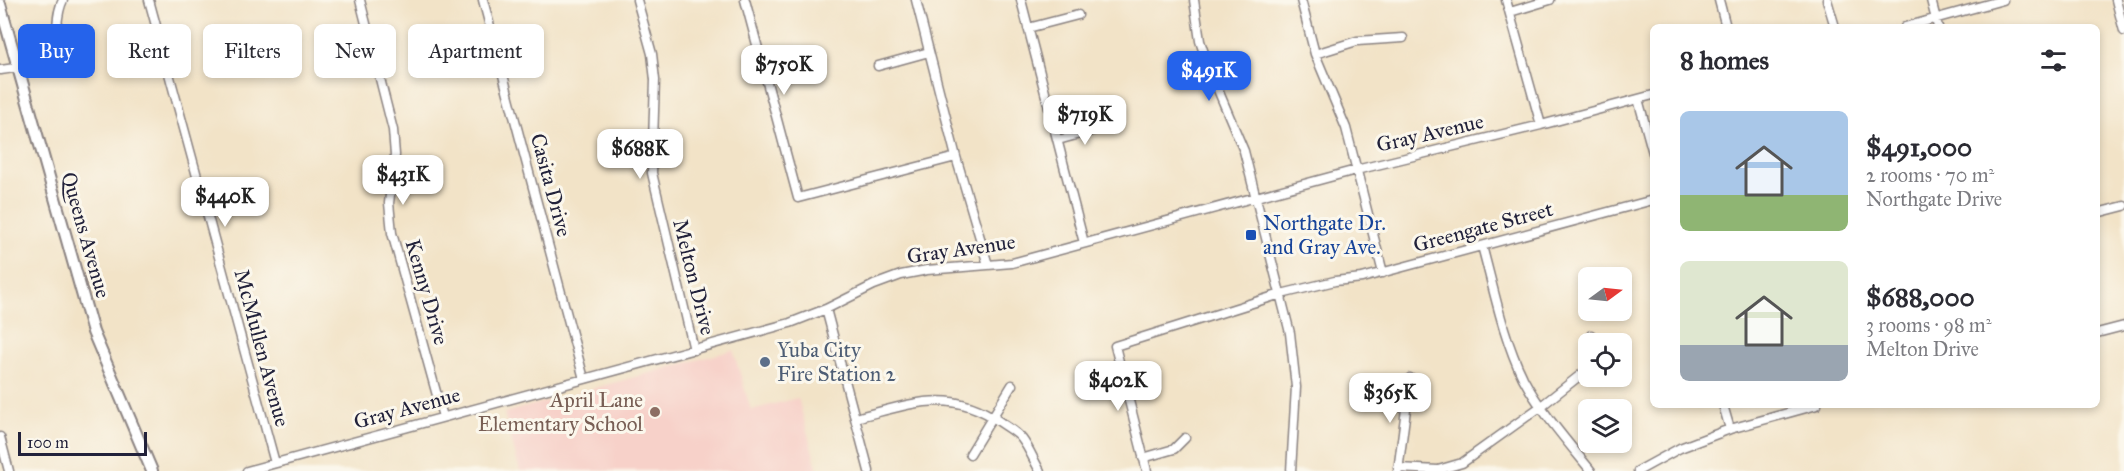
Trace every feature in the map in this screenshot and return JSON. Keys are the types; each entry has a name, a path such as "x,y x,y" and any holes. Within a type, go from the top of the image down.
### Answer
{"main road":[{"name":"Queens Avenue","path":"0,4 18,67"},
{"name":"Queens Avenue","path":"21,78 93,332 152,471"}],"street":[{"path":"56,24 57,12 63,0"},
{"name":"McMullen Avenue","path":"149,0 275,463"},
{"name":"Kenny Drive","path":"360,0 393,130 395,155 389,203 392,233 443,417"},
{"name":"Casita Drive","path":"483,0 584,379"},
{"name":"Melton Drive","path":"637,0 652,54 655,80 652,173 694,350"},
{"path":"745,0 798,198 956,157"},
{"path":"916,0 956,157 988,266"},
{"path":"1021,0 1084,243"},
{"path":"1194,0 1200,41 1210,71 1244,151 1290,333 1296,369 1291,471"},
{"path":"1301,0 1315,54 1346,128 1383,273"},
{"path":"1506,0 1541,125"},
{"path":"1510,12 1550,0"},
{"path":"1719,0 1725,24"},
{"path":"1827,0 1833,24"},
{"path":"1931,0 1937,23 2003,0"},
{"path":"2116,0 2124,31"},
{"path":"1028,28 1078,15"},
{"path":"1315,54 1357,41 1403,38"},
{"path":"878,66 929,52"},
{"path":"0,70 18,67"},
{"name":"Gray Avenue","path":"247,471 258,470 275,463 790,323 826,309 861,290 901,275 934,269 1012,263 1356,170 1650,96"},
{"path":"1638,99 1650,142"},
{"path":"1058,140 1106,127"},
{"name":"Greengate Street","path":"1143,458 1115,346 1281,294 1335,281 1383,273 1650,201"},
{"path":"2100,212 2124,206"},
{"path":"1482,246 1509,343 1524,380 1540,407 1591,471"},
{"path":"826,309 869,471"},
{"path":"2100,332 2124,326"},
{"path":"1410,378 1398,470 1438,470 1462,463 1578,377"},
{"path":"970,454 1012,385"},
{"path":"855,418 918,402 944,400 969,405 993,417 1021,438 1040,471"},
{"path":"1724,408 1730,429"},
{"path":"1638,471 1680,448 1730,429 1806,408"},
{"path":"0,437 9,471"},
{"path":"1147,471 1143,458 1174,449 1185,438"}],"shaded area":[{"name":"April Lane Elementary School","path":"733,350 751,410 798,398 818,471 520,471 504,413"}],"place":[{"name":"Northgate Dr. and Gray Ave.","path":"1251,235"},
{"name":"Yuba City Fire Station 2","path":"765,362"},
{"name":"April Lane Elementary School","path":"655,412"}]}
